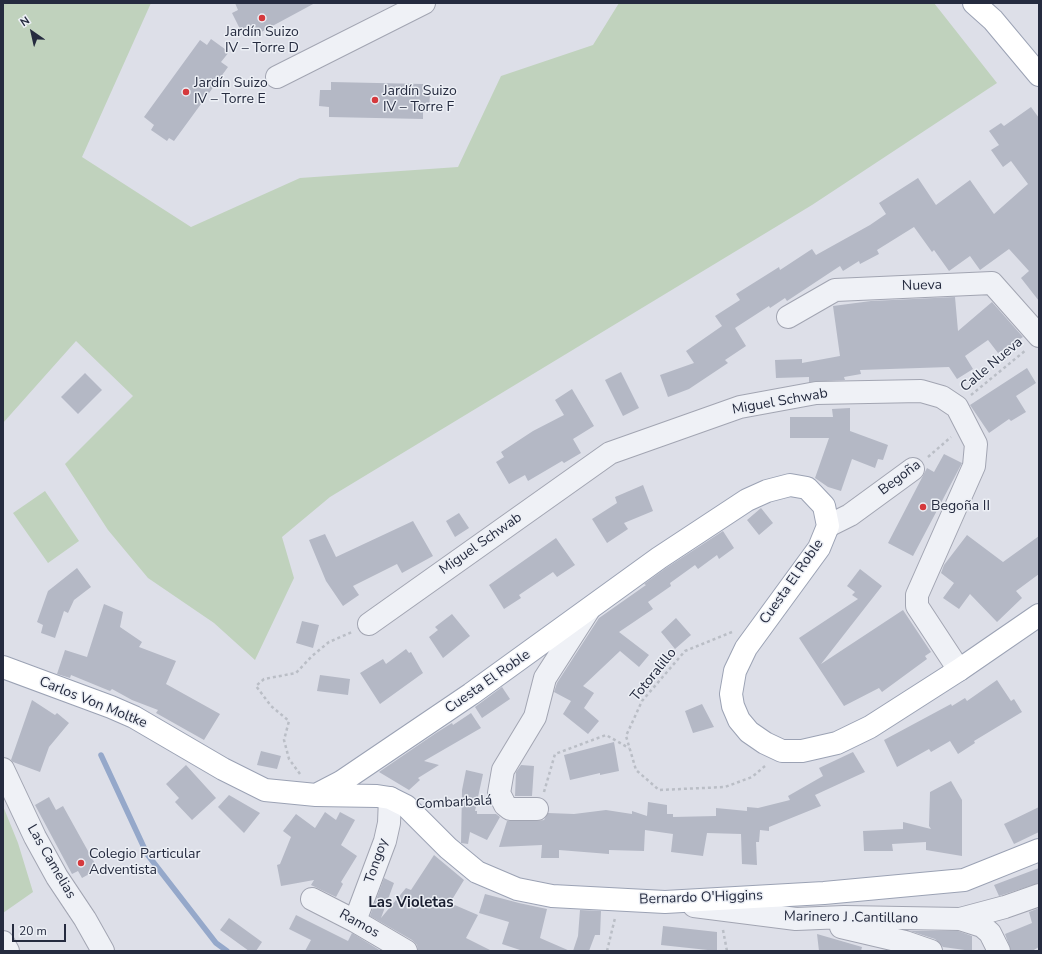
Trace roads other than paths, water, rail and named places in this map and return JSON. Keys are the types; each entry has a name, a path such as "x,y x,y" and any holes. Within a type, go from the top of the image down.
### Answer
{"main road":[{"path":"974,3 993,20 1039,75"},
{"name":"Cuesta El Roble","path":"316,795 341,782 588,611 659,558 747,500 767,491 790,485 807,488 824,506 828,526 819,548 746,648 735,671 731,694 733,706 740,720 749,732 765,743 782,751 802,751 837,743 870,727 959,670 1039,615"},
{"name":"Carlos Von Moltke","path":"3,668 111,706 156,729 223,769 265,790 316,795"},
{"path":"316,795 377,796 398,802"},
{"name":"Bernardo O'Higgins","path":"398,802 448,848 478,872 517,889 552,896 665,902 824,893 964,880 1039,850"}],"street":[{"path":"277,77 424,3"},
{"name":"Nueva","path":"788,317 835,290 992,283 1033,342"},
{"name":"Miguel Schwab","path":"369,624 610,453 740,406 816,393 921,391 942,397 962,415 976,444 974,466 917,594 917,606 959,670"},
{"name":"Begoña","path":"828,526 850,515 913,469"},
{"name":"Combarbalá","path":"537,809 510,809 501,801 499,793 503,770 535,717 545,678 588,611"},
{"name":"Las Camelias","path":"3,769 34,837 57,877 104,951"},
{"name":"Tongoy","path":"356,921 386,841 389,823 398,802"},
{"path":"960,919 1005,907 1039,895"},
{"name":"Ramos","path":"312,899 356,921 406,951"},
{"name":"Marinero J .Cantillano","path":"665,902 796,919 844,917 960,919 982,926 990,933 999,951"},
{"path":"796,919 852,929 905,942 931,951"},
{"path":"3,942 8,951"}],"waterway":[{"path":"101,755 147,854 216,943 227,951"}],"place":[{"name":"Jardín Suizo IV – Torre D","path":"262,18"},
{"name":"Jardín Suizo IV – Torre E","path":"186,92"},
{"name":"Jardín Suizo IV – Torre F","path":"375,100"},
{"name":"Begoña II","path":"923,507"},
{"name":"Colegio Particular Adventista","path":"81,863"}],"district":[{"name":"Las Violetas","path":"411,903"}]}
